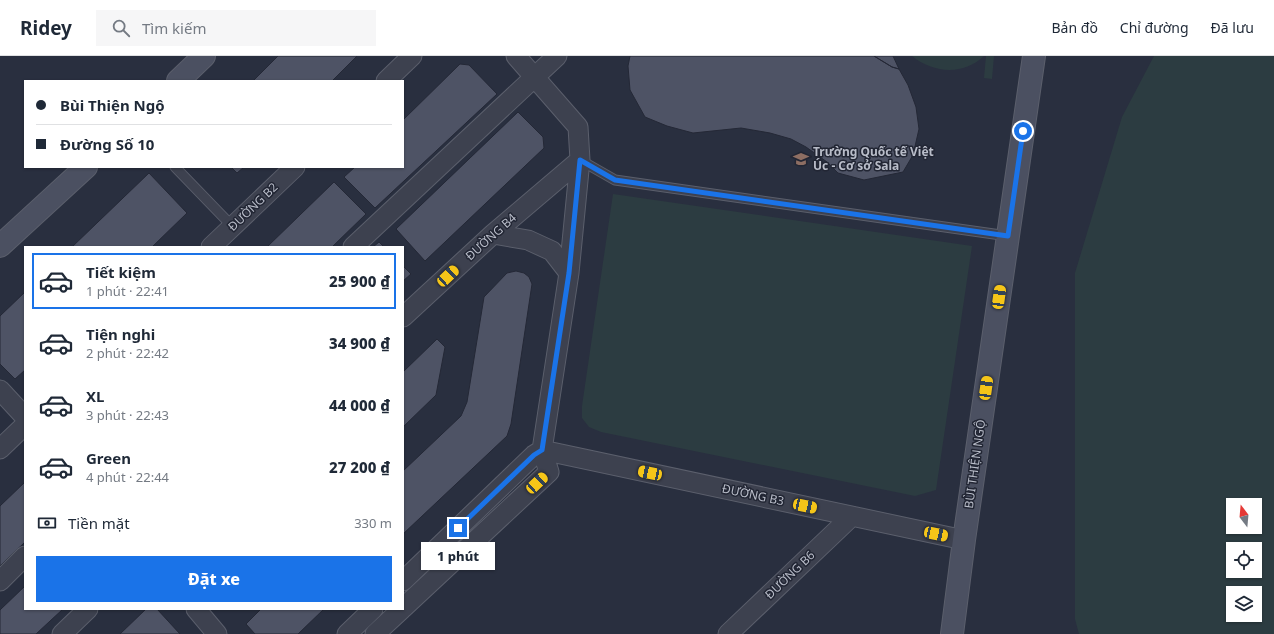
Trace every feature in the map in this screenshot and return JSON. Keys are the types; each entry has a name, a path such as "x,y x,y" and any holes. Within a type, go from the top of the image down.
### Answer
{"street":[{"path":"179,80 204,56"},
{"path":"387,80 412,56"},
{"path":"404,608 548,472 542,450 569,273 580,160 578,127 516,56"},
{"path":"354,246 557,56"},
{"name":"BÙI THIỆN NGỘ","path":"952,634 964,540 1034,56"},
{"name":"ĐƯỜNG B4","path":"404,316 493,234 580,160"},
{"path":"0,246 85,168"},
{"name":"ĐƯỜNG B2","path":"213,246 295,168"},
{"path":"493,234 528,240 552,252 569,273"},
{"path":"0,390 24,416"},
{"path":"0,449 24,426"},
{"path":"404,580 534,455 542,450"},
{"name":"ĐƯỜNG B3","path":"542,450 964,540"},
{"name":"ĐƯỜNG B6","path":"728,634 852,516"},
{"path":"0,581 24,557"},
{"path":"62,634 87,610"},
{"path":"197,610 217,634"},
{"path":"347,634 372,610"},
{"path":"375,634 402,610"}],"lane":[{"path":"580,160 615,180 1008,236"},
{"path":"176,168 233,227"}],"shaded area":[{"path":"912,56 984,56 967,67 948,70 929,66"},
{"path":"986,56 994,56 992,79 984,78"},
{"path":"1154,56 1274,56 1274,634 1079,634 1075,619 1075,273 1122,117"},
{"path":"613,194 972,246 936,490 915,496 601,432 589,427 582,418 582,406"}],"building":[{"path":"278,56 357,56 333,80 254,80"},
{"path":"630,56 874,56 892,67 899,69 908,85 916,107 919,129 913,155 903,172 864,180 838,173 827,162 806,147 791,139 770,133 741,128 693,133 667,126 645,117 630,90 628,66"},
{"path":"874,56 893,56 899,69 892,67"},
{"path":"460,64 469,65 497,94 375,208 344,177 354,168 404,168 404,119"},
{"path":"518,112 543,137 544,148 425,261 396,229"},
{"path":"232,168 243,168 237,173"},
{"path":"149,173 187,213 153,246 73,246"},
{"path":"334,182 366,214 333,246 268,246"},
{"path":"379,242 383,246 374,246"},
{"path":"404,267 411,274 404,280"},
{"path":"516,271 524,273 529,277 532,284 511,424 507,436 404,533 404,470 461,416 467,402 484,297 507,273"},
{"path":"24,293 24,371 15,379 0,364 0,316"},
{"path":"437,339 445,347 436,395 404,426 404,371"},
{"path":"24,483 24,543 0,566 0,506"},
{"path":"24,587 24,610 62,610 36,634 0,634 0,610"},
{"path":"145,610 158,610 180,634 120,634"},
{"path":"260,610 323,610 298,634 255,634 246,624"}],"place":[{"name":"Trường Quốc tế Việt Úc - Cơ sở Sala","path":"801,159"}],"route":[{"path":"458,528 534,455 542,450 569,273 580,160 615,180 1008,236 1023,131"}]}
